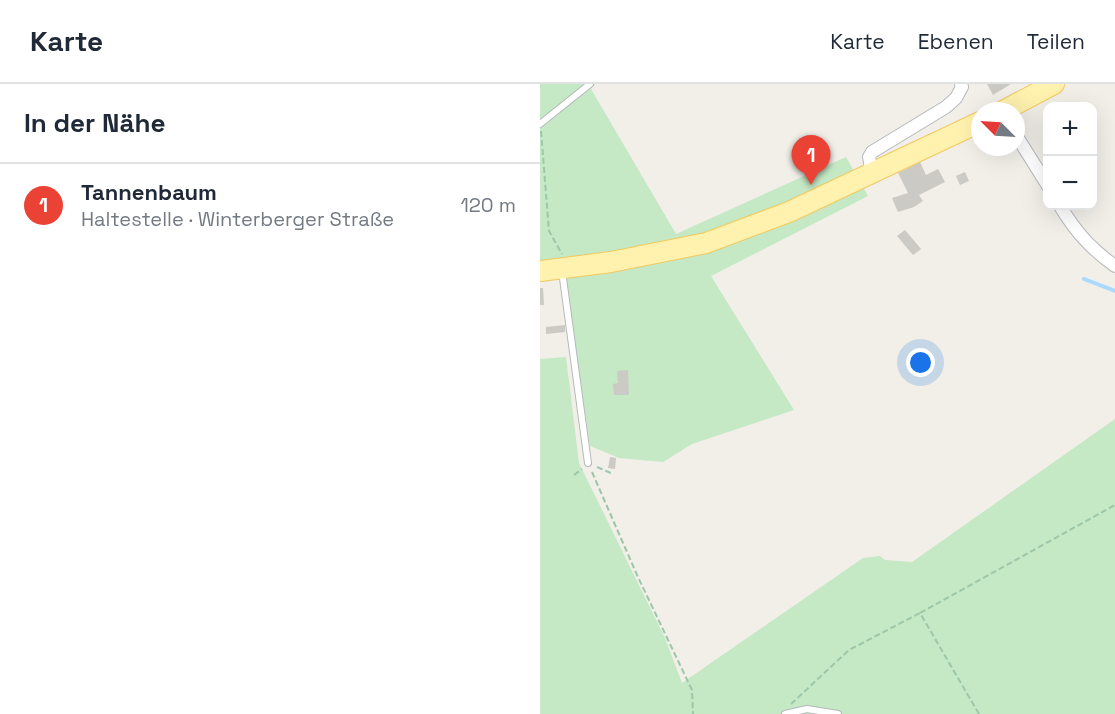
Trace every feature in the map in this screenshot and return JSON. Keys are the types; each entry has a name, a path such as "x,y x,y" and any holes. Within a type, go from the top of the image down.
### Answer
{"main road":[{"path":"1021,102 1054,84"},
{"path":"540,271 631,259 706,243 789,212 971,126"}],"street":[{"path":"872,174 869,157 872,152 946,107 956,98 962,87 961,84"},
{"path":"1025,150 1043,179"},
{"path":"1063,210 1078,234 1096,252 1115,266"}],"lane":[{"path":"540,125 590,84"},
{"path":"565,267 588,463"},
{"path":"785,714 807,709 838,714"}],"path":[{"path":"540,125 549,231 565,267"},
{"path":"588,463 613,474"},
{"path":"588,463 637,575 692,690 693,714"},
{"path":"789,706 849,650 1115,505"},
{"path":"920,613 979,714"}],"green space":[{"path":"540,84 595,84 591,89 676,234 846,157 868,196 711,276 794,410 692,444 663,462 619,458 590,446 565,279 540,263"},
{"path":"566,357 579,463 665,638 682,683 863,558 880,556 885,560 912,562 1115,419 1115,714 540,714 540,359"}],"building":[{"path":"987,84 1011,84 993,95"},
{"path":"920,162 926,175 938,169 945,182 919,195 923,201 914,207 898,212 892,198 908,193 898,173"},
{"path":"965,172 969,181 960,185 956,176"},
{"path":"905,230 921,249 913,255 897,236"},
{"path":"540,288 543,288 544,305 540,305"},
{"path":"565,325 565,332 546,334 546,327"},
{"path":"628,370 629,395 614,395 613,384 618,383 617,371"},
{"path":"610,457 616,458 615,469 608,468"}],"waterway":[{"path":"1084,279 1115,291"}],"place":[{"name":"Tannenbaum","path":"811,185"}]}
